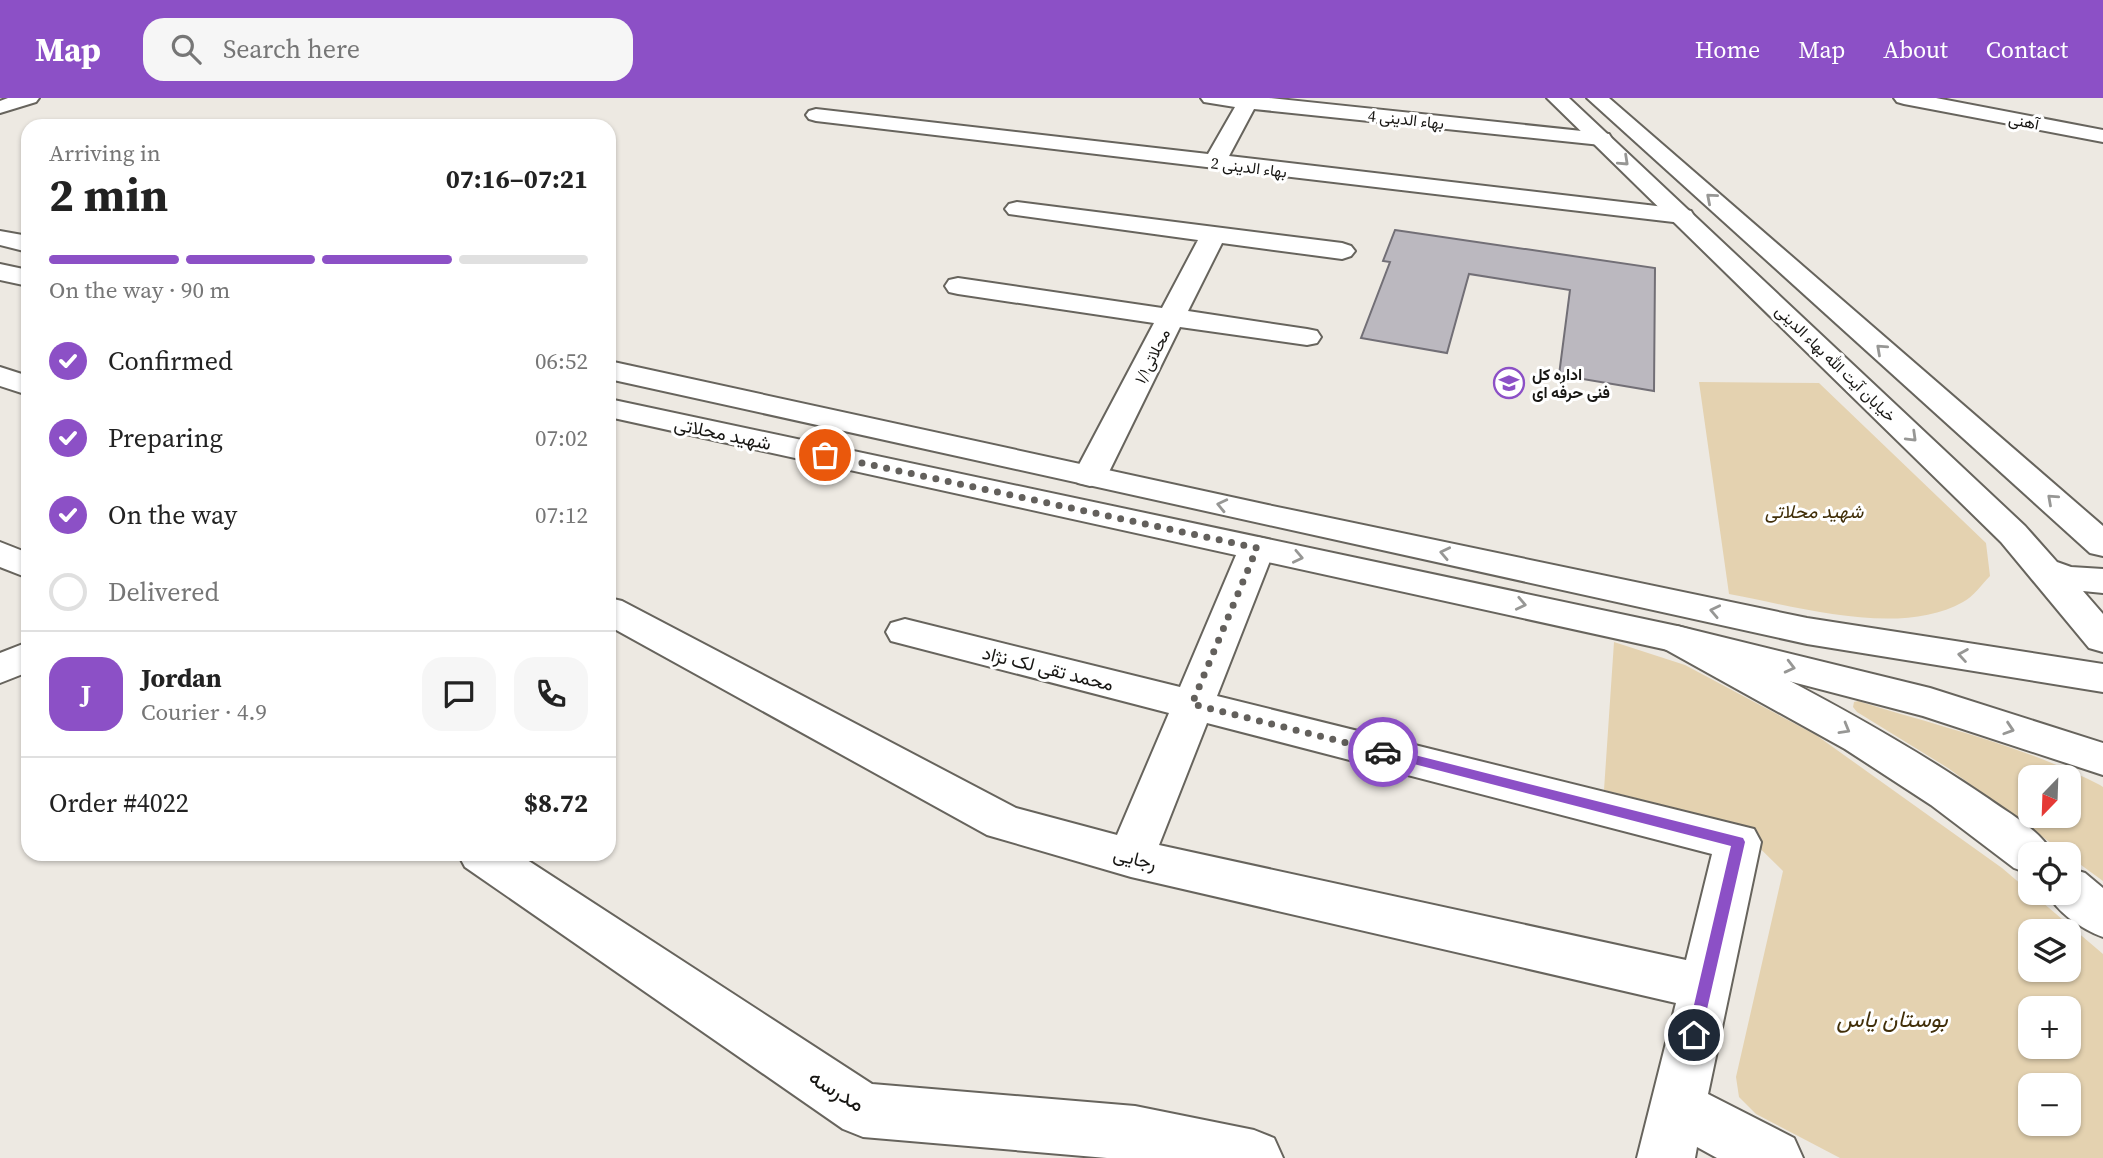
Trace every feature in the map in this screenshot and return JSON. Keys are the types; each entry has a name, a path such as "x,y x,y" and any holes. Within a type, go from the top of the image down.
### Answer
{"main road":[{"path":"0,100 6,98"},
{"path":"0,107 29,98"},
{"name":"بهاء الدینی 2","path":"837,98 816,115 1682,216"},
{"name":"بهاء الدینی 4","path":"1211,98 1601,139"},
{"name":"خیابان آیت الله بهاء الدینی","path":"1556,98 1998,520 2047,571 2103,639"},
{"name":"خیابان آیت الله بهاء الدینی","path":"1597,98 2103,545"},
{"name":"آهنی","path":"1904,98 2103,136"},
{"path":"2026,98 2046,124"},
{"path":"1214,163 1249,100"},
{"path":"1017,209 1342,251"},
{"name":"محلاتی۱/۱","path":"1090,476 1213,235"},
{"path":"0,238 21,242"},
{"path":"0,272 21,276"},
{"path":"958,286 1307,337"},
{"name":"شهید محلاتی","path":"616,372 1807,631 2103,678"},
{"path":"0,376 21,384"},
{"name":"شهید محلاتی","path":"616,410 1677,639 1930,704 2103,759"},
{"path":"1131,858 1257,548"},
{"path":"0,553 21,564"},
{"path":"2047,571 2068,578 2103,581"},
{"name":"رجایی","path":"616,614 1003,822 1131,858 1705,986"},
{"name":"محمد تقی لک نژاد","path":"905,632 1738,842 1705,986"},
{"path":"1677,639 1806,706 1891,756 2018,846"},
{"path":"1908,646 1928,662 1937,674 1938,687 1930,704"},
{"path":"0,669 21,659"},
{"name":"مدرسه","path":"491,861 863,1110 1254,1158"},
{"path":"2081,898 2103,916"},
{"path":"1705,986 1672,1133 1774,1158"}],"green space":[{"name":"شهید محلاتی","path":"1699,382 1819,383 1986,543 1990,576 1963,602 1938,612 1909,618 1847,616 1729,594"},
{"name":"بوستان یاس","path":"1614,642 1685,665 1816,735 2002,868 2018,882 2018,905 2045,905 2062,919 2018,919 2018,982 2081,982 2081,935 2103,954 2103,1158 1840,1158 1756,1114 1739,1097 1736,1077 1783,871 1734,823 1604,790"},
{"path":"1858,701 1950,728 2056,765 2018,765 2018,819 1948,768 1853,707 1854,702"},
{"path":"2081,776 2103,787 2103,881 2081,865 2081,842 2050,842 2030,828 2081,828"}],"building":[{"path":"1395,230 1655,268 1654,391 1559,375 1570,290 1469,274 1447,353 1361,338 1390,262 1383,261"}],"way so far":[{"path":"825,455 1257,548 1192,704 1383,752"}],"place":[{"name":"اداره کل فنی حرفه ای","path":"1509,383"}],"route":[{"path":"1383,752 1738,842 1694,1035"}]}
